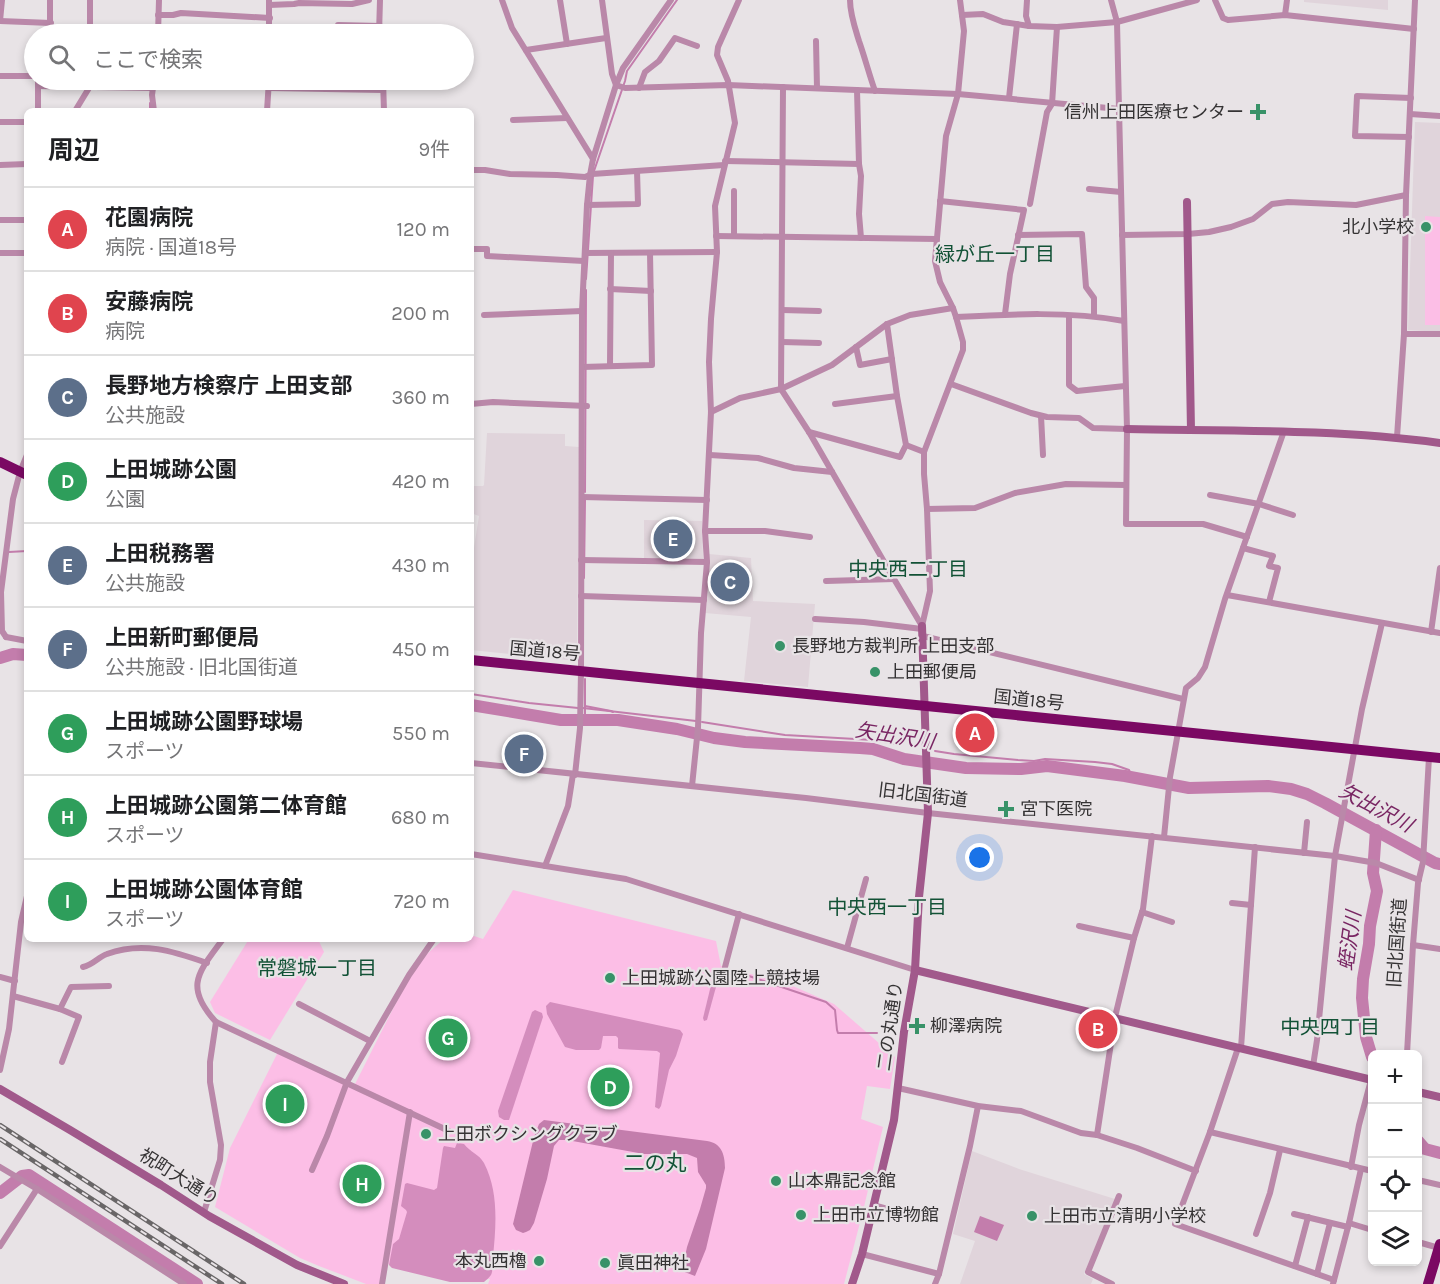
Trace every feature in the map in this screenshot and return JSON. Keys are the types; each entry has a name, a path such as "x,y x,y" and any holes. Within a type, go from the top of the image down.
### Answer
{"highway":[{"path":"0,462 23,474"},
{"name":"国道18号","path":"474,660 1435,758"},
{"path":"1428,1284 1439,1246"}],"street":[{"path":"2,0 0,21 51,22 51,0"},
{"path":"90,0 90,24"},
{"path":"158,24 159,0"},
{"path":"270,24 269,3 352,4 369,0"},
{"path":"380,0 380,24"},
{"path":"502,0 512,28 593,159"},
{"path":"560,0 567,44"},
{"path":"602,0 606,38 616,85"},
{"path":"545,866 568,806 580,728 580,560 584,446 582,311 590,175 593,159 623,68 670,0"},
{"path":"692,786 697,743 701,633 707,562 705,531 711,412 709,362 717,252 715,206 735,123 728,85 717,56 718,47 739,0"},
{"path":"850,0 850,9 875,91"},
{"path":"926,706 923,630 930,591 924,452 963,350 956,317 940,282 935,261 946,136 958,94 964,31 960,0"},
{"path":"1027,0 1026,16 1029,26"},
{"path":"1111,0 1117,22 1127,429 1126,524 1203,524 1247,537"},
{"path":"962,15 983,14 1003,22 1057,27 1117,22 1197,0"},
{"path":"1215,0 1223,18 1228,20 1285,15 1414,29"},
{"path":"1285,15 1287,0"},
{"path":"1397,437 1404,334 1406,195 1415,0"},
{"path":"158,15 181,13 270,18"},
{"path":"1009,98 1017,24"},
{"path":"1030,204 1047,112 1052,104 1057,27"},
{"path":"526,50 606,38"},
{"path":"639,88 645,72 659,61 675,38 697,46"},
{"path":"816,41 817,88"},
{"path":"0,76 24,76"},
{"path":"616,85 625,88 728,85 958,94 1119,109"},
{"path":"783,87 782,389 923,630"},
{"path":"38,90 38,108"},
{"path":"77,108 88,90"},
{"path":"153,90 154,108"},
{"path":"267,108 270,90"},
{"path":"383,90 384,108"},
{"path":"858,90 861,238"},
{"path":"1409,137 1355,136 1357,96 1411,98"},
{"path":"1410,114 1440,116"},
{"path":"513,120 567,118"},
{"path":"0,122 24,122"},
{"path":"474,170 585,177 725,163 859,164"},
{"path":"0,165 24,164"},
{"path":"587,205 638,204 637,171"},
{"path":"1089,189 1121,192"},
{"path":"734,191 734,236"},
{"path":"1122,235 1209,232 1253,219 1272,204 1288,202 1356,205 1406,195"},
{"path":"940,201 1024,210 1010,274 1005,314"},
{"path":"1187,202 1191,430"},
{"path":"0,220 24,220"},
{"path":"1018,235 1082,234 1085,281 1086,287 1094,298 1094,316"},
{"path":"716,236 937,239"},
{"path":"474,249 487,249 487,256 584,261"},
{"path":"585,253 717,252"},
{"path":"0,253 24,253"},
{"path":"610,366 611,253"},
{"path":"582,367 652,365 650,253"},
{"path":"610,289 651,291"},
{"path":"711,412 740,398 782,389 832,365 886,324 910,315 953,308"},
{"path":"782,309 819,311"},
{"path":"484,315 582,311"},
{"path":"956,317 1005,314 1094,316 1124,321"},
{"path":"1069,316 1069,385 1077,391 1125,386"},
{"path":"809,432 900,457 906,445 886,324"},
{"path":"1404,334 1440,334"},
{"path":"782,342 819,343"},
{"path":"856,347 860,364 892,359"},
{"path":"951,384 1041,416 1079,418 1093,428 1284,432 1397,437 1440,443"},
{"path":"835,404 897,396"},
{"path":"474,404 493,402 584,406"},
{"path":"1041,416 1043,455"},
{"path":"1164,837 1170,777 1186,688 1198,678 1205,667 1227,595 1284,432"},
{"path":"906,445 924,452"},
{"path":"710,454 758,458 794,468 832,472"},
{"path":"6,638 2,631 1,592 13,499 23,474"},
{"path":"927,509 975,508 1015,493 1066,484 1126,485"},
{"path":"1210,495 1259,504 1293,515"},
{"path":"582,497 707,500"},
{"path":"705,531 765,531 810,537"},
{"path":"1243,548 1273,556 1269,566 1278,568 1269,602"},
{"path":"580,560 707,562"},
{"path":"1431,632 1440,568"},
{"path":"826,581 894,579"},
{"path":"1227,595 1440,633"},
{"path":"580,597 704,600"},
{"path":"814,619 864,622 923,630 1183,699"},
{"path":"1313,1066 1335,856 1369,677 1382,623"},
{"path":"6,638 24,641"},
{"path":"1,643 6,638"},
{"name":"二の丸通り","path":"852,1284 862,1254 894,1120 904,1032 915,970 919,897 928,813 926,706"},
{"path":"1419,880 1435,758"},
{"name":"旧北国街道","path":"474,763 1255,847 1335,856 1373,863 1419,880 1407,1050"},
{"path":"1304,853 1307,822"},
{"path":"1097,1135 1115,1017 1142,912 1152,836"},
{"path":"1255,847 1239,1048 1175,1224 1334,1282 1361,1169"},
{"path":"474,854 626,879 915,970 1368,1079"},
{"path":"847,948 866,879"},
{"path":"1232,903 1251,904"},
{"path":"0,1070 9,1029 24,909"},
{"path":"1142,912 1172,922"},
{"path":"725,967 739,914"},
{"path":"1079,927 1134,938"},
{"path":"221,942 200,972 198,988 201,1003 216,1022 449,1131"},
{"path":"312,1170 347,1082 432,942"},
{"path":"1413,945 1440,949"},
{"path":"83,967 91,966 107,954 131,948 174,951 207,963"},
{"path":"0,977 15,981"},
{"path":"60,1009 71,987 109,986"},
{"path":"13,996 60,1009 79,1017 62,1062"},
{"path":"299,1004 370,1041"},
{"path":"204,1212 220,1160 221,1145 210,1082 210,1062 216,1022"},
{"path":"898,1088 978,1106 1021,1111 1081,1133 1097,1135 1137,1148 1196,1171"},
{"name":"祝町大通り","path":"0,1089 204,1212 297,1265 344,1284"},
{"path":"1422,1093 1440,1097"},
{"path":"1351,1167 1368,1094"},
{"path":"935,1284 978,1106"},
{"path":"382,1284 410,1112"},
{"path":"1210,1132 1368,1170"},
{"path":"1256,1234 1270,1193 1280,1150"},
{"path":"0,1167 184,1284"},
{"path":"1422,1181 1440,1185"},
{"path":"0,1246 37,1189"},
{"path":"1112,1284 1088,1272 1119,1196"},
{"path":"873,1205 909,1215"},
{"path":"1294,1214 1368,1229"},
{"path":"1295,1266 1308,1217"},
{"path":"1317,1274 1330,1223"},
{"path":"1422,1243 1439,1246"},
{"path":"862,1254 939,1274"}],"shaded area":[{"path":"1304,0 1388,0 1388,10 1304,2"},
{"name":"北小学校","path":"1415,122 1440,123 1440,332 1408,330"},
{"path":"1425,216 1440,217 1440,325 1425,325"},
{"path":"487,433 565,434 565,446 579,447 577,661 474,650 474,548 479,516 474,514 474,486 484,485"},
{"path":"644,520 702,521 703,559 644,558"},
{"name":"長野地方裁判所 上田支部","path":"709,554 751,558 753,601 815,604 808,687 744,681 751,617 705,613"},
{"path":"520,739 532,740 529,767 517,765"},
{"path":"513,890 716,941 721,966 788,984 834,1004 895,1057 890,1089 867,1086 861,1119 883,1127 844,1284 488,1284 490,1279 449,1280 384,1263 379,1284 366,1284 300,1258 215,1207 230,1148 278,1052 353,1088 409,977 428,953 441,942 474,942 474,936 483,939"},
{"path":"247,942 319,942 324,952 270,1040 215,1013 210,1002"},
{"path":"715,975 719,976 707,1020 704,1021 703,1018"},
{"path":"550,1002 680,1030 683,1034 669,1070 659,1109 655,1107 660,1053 619,1049 616,1036 603,1036 599,1050 576,1050 565,1047 547,1014 546,1006"},
{"path":"535,1010 542,1013 543,1017 509,1120 504,1120 499,1117 498,1111 532,1012"},
{"path":"544,1120 707,1141 719,1147 723,1154 725,1168 706,1249 695,1276 682,1271 706,1185 698,1172 697,1158 687,1154 644,1154 559,1140 554,1146 534,1223 526,1232 516,1230 513,1224 534,1137 539,1124"},
{"path":"457,1143 464,1144 482,1160 492,1186 495,1221 493,1266 491,1275 484,1282 450,1282 392,1268 389,1265 393,1244 399,1239 407,1212 401,1206 405,1184 434,1190 437,1188 443,1148 444,1146 455,1148"},
{"name":"上田市立清明小学校","path":"972,1151 1019,1169 1115,1199 1084,1274 1093,1279 1091,1284 960,1284 975,1241 953,1234"},
{"path":"980,1216 1004,1225 997,1241 974,1232"}],"waterway":[{"path":"594,171 627,71 677,0"},
{"path":"150,103 150,108"},
{"path":"586,279 593,176"},
{"path":"585,492 586,290"},
{"path":"584,578 585,500"},
{"path":"9,552 24,551"},
{"name":"矢出沢川","path":"0,658 13,654 24,655"},
{"path":"585,679 585,721"},
{"path":"474,694 578,708"},
{"name":"矢出沢川","path":"474,706 561,720 618,720 745,742 873,749 904,759 966,768 1021,769 1047,766 1125,776 1189,788 1268,786 1291,789 1325,803 1440,864"},
{"path":"585,706 613,712"},
{"path":"583,708 696,721"},
{"path":"702,722 785,735 873,740 896,744"},
{"path":"935,751 1018,760 1045,759 1112,764 1129,770 1132,777"},
{"name":"蛭沢川","path":"1370,1050 1366,1037 1362,998 1370,926 1377,891 1373,873 1376,830"},
{"path":"729,974 746,975 826,1002 835,1010 838,1033 877,1033"},
{"name":"蛭沢川","path":"1422,1146 1425,1149 1440,1153"},
{"path":"0,1193 22,1176 29,1175 197,1284"}],"railway":[{"path":"0,1125 244,1284"},
{"path":"0,1139 222,1284"}],"place":[{"name":"信州上田医療センター","path":"1258,112"},
{"name":"北小学校","path":"1426,227"},
{"name":"上田税務署","path":"673,539"},
{"name":"長野地方検察庁 上田支部","path":"730,582"},
{"name":"長野地方裁判所 上田支部","path":"780,646"},
{"name":"上田郵便局","path":"875,672"},
{"name":"花園病院","path":"975,733"},
{"name":"上田新町郵便局","path":"524,754"},
{"name":"宮下医院","path":"1006,809"},
{"name":"上田城跡公園陸上競技場","path":"610,978"},
{"name":"柳澤病院","path":"917,1026"},
{"name":"安藤病院","path":"1098,1029"},
{"name":"上田城跡公園野球場","path":"448,1038"},
{"name":"上田城跡公園","path":"610,1087"},
{"name":"上田城跡公園体育館","path":"285,1104"},
{"name":"上田ボクシングクラブ","path":"426,1134"},
{"name":"山本鼎記念館","path":"776,1181"},
{"name":"上田城跡公園第二体育館","path":"362,1184"},
{"name":"上田市立博物館","path":"801,1215"},
{"name":"上田市立清明小学校","path":"1032,1216"},
{"name":"本丸西櫓","path":"539,1261"},
{"name":"眞田神社","path":"605,1263"}],"district":[{"name":"緑が丘一丁目","path":"995,254"},
{"name":"中央西二丁目","path":"908,569"},
{"name":"中央西一丁目","path":"887,907"},
{"name":"常磐城一丁目","path":"317,968"},
{"name":"中央四丁目","path":"1330,1027"},
{"name":"二の丸","path":"655,1163"}]}
